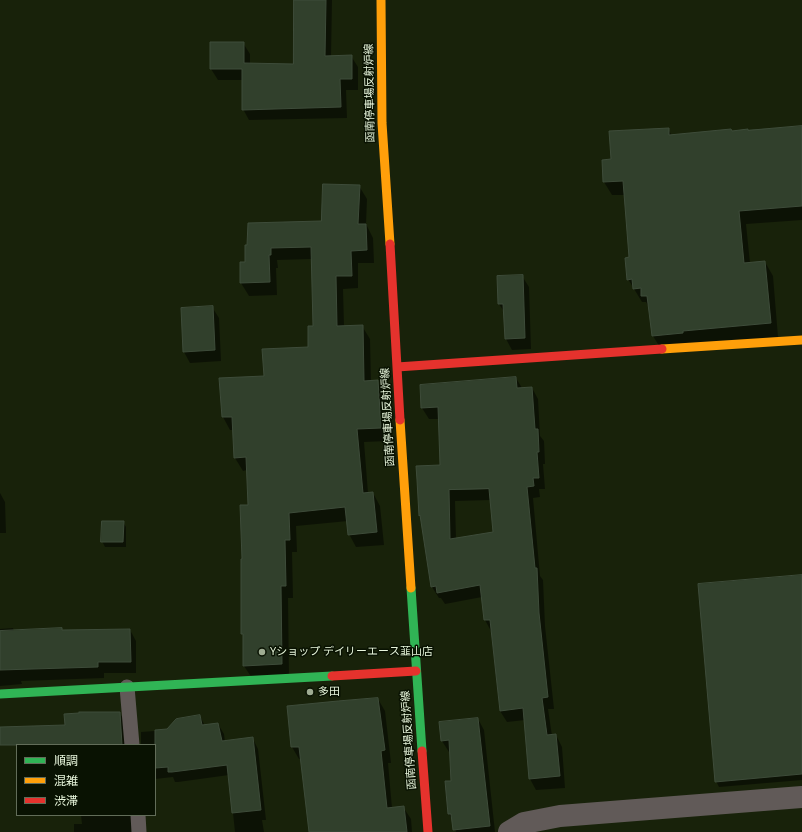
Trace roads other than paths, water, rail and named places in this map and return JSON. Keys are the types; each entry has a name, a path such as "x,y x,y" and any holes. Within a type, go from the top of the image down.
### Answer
{"main road":[{"name":"函南停車場反射炉線","path":"381,0 382,123 416,671 428,832"},
{"path":"397,367 802,340"},
{"path":"0,694 416,671"}],"street":[{"path":"509,832 524,824 560,816 802,797"}],"lane":[{"path":"127,687 132,744"},
{"path":"138,816 139,832"}],"place":[{"name":"Yショップ デイリーエース韮山店","path":"262,652"},
{"name":"多田","path":"310,692"}]}
